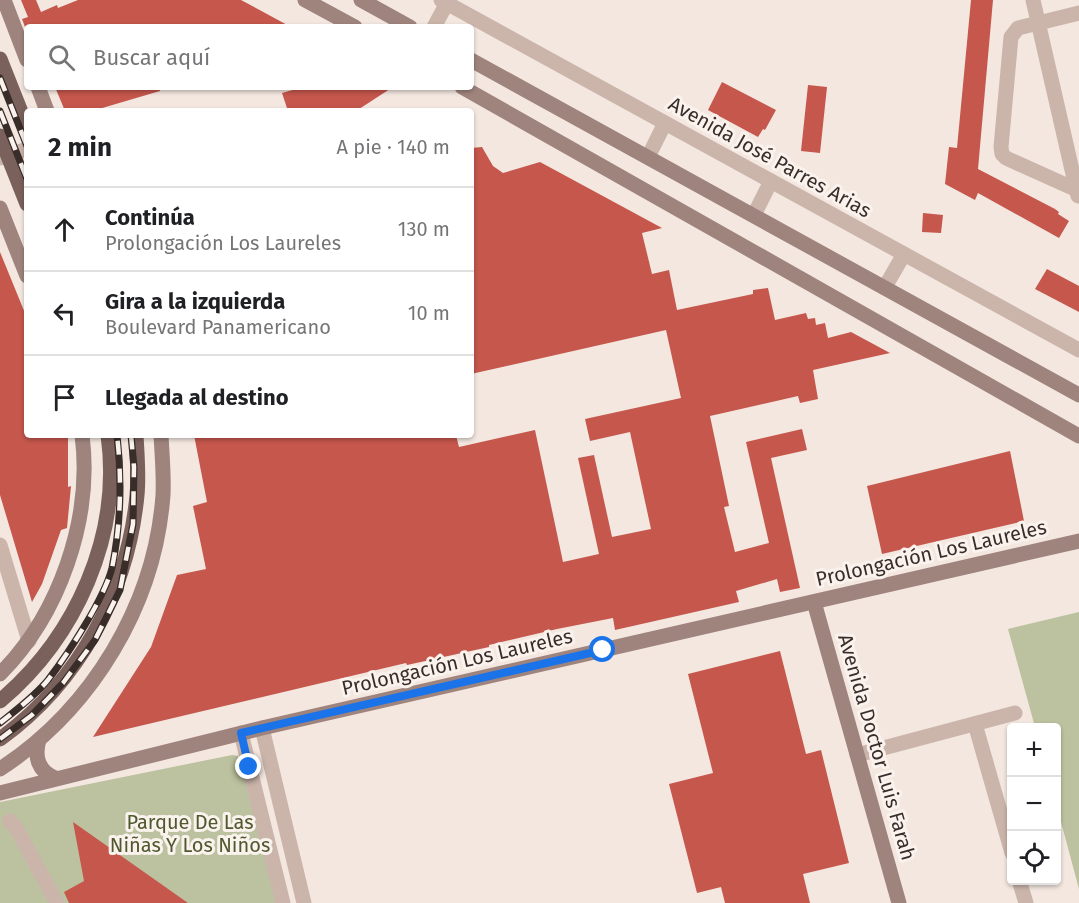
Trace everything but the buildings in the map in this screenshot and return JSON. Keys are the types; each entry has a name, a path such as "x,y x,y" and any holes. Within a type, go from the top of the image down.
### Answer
{"main road":[{"path":"4,0 24,52"},
{"path":"305,0 349,24"},
{"path":"361,0 405,24"},
{"path":"0,59 24,119"},
{"path":"474,62 1079,395"},
{"path":"39,90 46,108"},
{"path":"467,90 1077,432"},
{"path":"0,136 4,156 24,198"},
{"path":"0,208 24,268"},
{"path":"0,674 29,641 61,578 76,533 84,477 82,438"},
{"path":"0,701 27,677 45,656 75,610 85,589 102,539 107,511 110,478 108,438"},
{"path":"0,739 24,720 60,684 97,629 111,599 127,553 134,523 138,492 136,438"},
{"path":"0,769 39,740 80,700 119,642 135,609 151,560 158,528 163,495 161,438"},
{"name":"Prolongación Los Laureles","path":"0,793 262,728 1079,541"},
{"name":"Avenida Doctor Luis Farah","path":"814,602 899,903"},
{"path":"39,740 36,753 40,766 55,778"}],"street":[{"path":"1033,0 1078,195"},
{"path":"435,24 444,2"},
{"name":"Avenida José Parres Arias","path":"444,2 1079,350"},
{"path":"1078,15 1018,28 1011,37 1001,147 1002,154 1006,158 1078,195"},
{"path":"648,157 665,123"},
{"path":"4,156 24,150"},
{"path":"754,215 771,181"},
{"path":"885,287 904,254"},
{"path":"0,545 29,641"},
{"path":"857,755 1015,713"},
{"path":"975,724 1007,839"},
{"path":"262,728 304,903"},
{"path":"241,733 283,903"},
{"path":"10,821 57,903"},
{"path":"1021,885 1026,903"}],"green space":[{"path":"1079,612 1079,889 1061,822 1061,723 1034,723 1008,629"},
{"name":"Parque De Las Niñas Y Los Niños","path":"232,755 238,756 243,761 278,903 0,903 0,802"}],"railway":[{"path":"0,78 24,138"},
{"path":"0,111 24,171"},
{"path":"0,723 48,680 84,626 108,581 119,518 120,468 117,438"},
{"path":"0,739 32,715 63,683 95,640 120,590 133,524 134,467 131,438"}],"route":[{"path":"249,767 241,733 603,650"}]}
